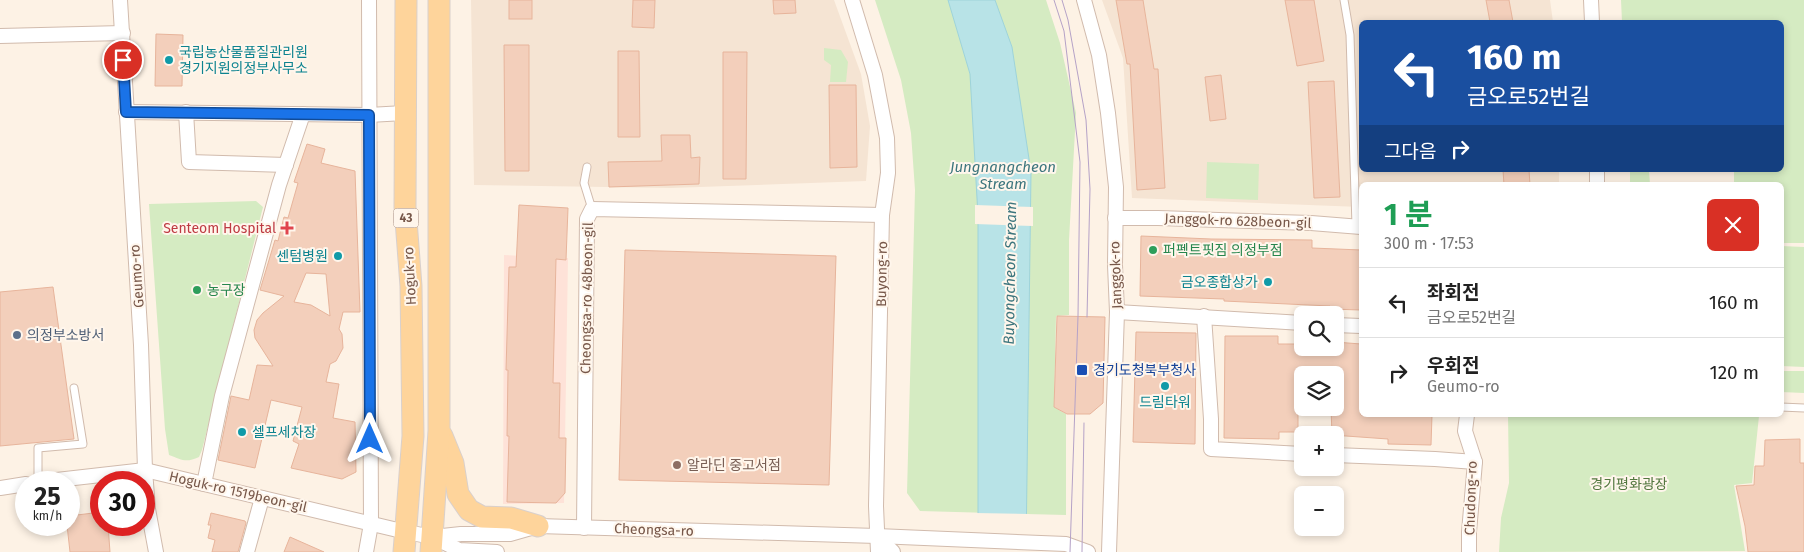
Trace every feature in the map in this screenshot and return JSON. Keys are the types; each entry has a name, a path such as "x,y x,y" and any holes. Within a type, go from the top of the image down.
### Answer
{"main road":[{"name":"Hoguk-ro","path":"405,542 413,436 411,286 405,207 406,0"},
{"name":"Hoguk-ro","path":"432,544 440,431 439,0"},
{"name":"Hoguk-ro","path":"440,431 453,463 458,494 469,510 482,518 511,518 538,526"}],"street":[{"name":"Geumo-ro","path":"120,0 141,345 145,470 148,510 156,552"},
{"path":"366,552 370,524 369,0"},
{"name":"Buyong-ro","path":"852,0 875,75 887,138 888,173 882,215 877,496 878,552"},
{"name":"Janggok-ro","path":"1084,0 1099,55 1108,113 1116,187 1117,312 1109,552"},
{"path":"1591,0 1592,20"},
{"path":"0,36 123,33"},
{"path":"126,112 369,115 404,113"},
{"path":"186,112 189,162 286,165"},
{"path":"204,484 222,396 286,165 303,114"},
{"name":"Cheongsa-ro 48beon-gil","path":"584,528 587,219 592,209 882,215"},
{"name":"Janggok-ro 628beon-gil","path":"1115,218 1358,226"},
{"path":"1117,312 1294,322"},
{"path":"1204,316 1211,419 1211,449 1294,454"},
{"path":"1344,325 1359,326"},
{"path":"1461,417 1465,431"},
{"name":"Chudong-ro","path":"1467,417 1465,431 1475,462 1469,532 1470,552"},
{"path":"1344,455 1475,462"},
{"name":"Hoguk-ro 1519beon-gil","path":"80,477 145,470 370,524 405,542"},
{"path":"0,488 15,486"},
{"path":"246,552 262,498"},
{"name":"Cheongsa-ro","path":"432,544 461,534 510,534 538,526 877,536 1066,544 1088,552"},
{"path":"877,536 893,552"},
{"name":"Cheongsa-ro","path":"405,542 432,544 460,550 497,552"}],"lane":[{"path":"1344,0 1350,35 1358,226"},
{"path":"587,166 584,183 592,209"},
{"path":"38,471 38,448 83,444 74,388"},
{"path":"1784,407 1804,408"}],"shaded area":[{"path":"471,0 834,0 861,74 870,126 866,181 671,188 474,185"},
{"path":"1102,0 1550,0 1553,20 1359,20 1359,172 1559,172 1559,182 1359,182 1359,207 1132,198 1123,58"},
{"path":"504,255 568,258 564,503 503,504"}],"green space":[{"path":"875,0 1046,0 1060,43 1076,113 1069,240 1069,315 1056,316 1054,407 1066,414 1066,515 920,511 907,493 915,190 911,133 901,80"},
{"path":"1621,0 1804,0 1804,243 1784,243 1784,182 1734,182 1734,172 1784,172 1784,20 1622,20"},
{"path":"824,48 841,50 848,62 846,82 830,82 831,65 824,60"},
{"path":"1207,162 1259,164 1258,200 1206,198"},
{"path":"1630,172 1649,172 1650,182 1630,182"},
{"path":"256,201 263,207 202,450 199,457 191,460 181,459 169,455 165,429 149,204"},
{"path":"1784,246 1804,247 1804,367 1784,366"},
{"path":"1784,371 1804,371 1804,393 1784,392"},
{"name":"경기평화광장","path":"1508,417 1759,417 1752,483 1734,485 1745,551 1499,552 1501,518 1509,483"}],"water":[{"name":"Jungnangcheon Stream","path":"948,0 995,0 1012,47 1031,172 1026,552 978,552 978,216 970,74"}],"pier":[{"path":"975,205 1033,207 1033,226 975,224"},
{"path":"975,513 1029,514 1028,552 975,552"}],"building":[{"path":"509,0 532,0 532,19 509,19"},
{"path":"633,0 655,0 654,28 632,27"},
{"path":"773,0 795,0 796,13 774,14"},
{"path":"1116,0 1143,0 1154,69 1158,69 1165,188 1137,190 1130,64 1127,64"},
{"path":"1285,0 1314,0 1324,61 1297,66"},
{"path":"1486,0 1509,0 1513,20 1490,20"},
{"name":"국립농산물품질관리원 경기지원의정부사무소","path":"156,34 183,35 182,86 155,86"},
{"path":"504,45 529,45 529,171 505,171"},
{"path":"618,51 639,51 640,137 618,137"},
{"path":"723,52 747,52 746,179 723,179"},
{"path":"1221,75 1226,119 1210,121 1205,77"},
{"path":"1334,81 1340,197 1314,198 1308,82"},
{"path":"829,85 856,85 857,167 830,168"},
{"path":"661,135 690,135 691,158 700,157 699,184 609,187 608,162 662,161"},
{"path":"307,144 325,149 321,163 355,171 360,312 343,312 339,329 342,334 343,348 336,361 330,364 326,382 339,384 333,418 355,422 356,472 342,479 291,468 299,444 293,441 302,407 271,400 255,468 218,460 231,396 249,400 257,365 273,366 255,338 254,330 257,320 263,313 284,296 260,290 275,240 278,241 284,217 288,218 298,183 294,182","holes":["306,273 326,274 330,316 311,305 294,302"]},
{"path":"1503,172 1529,172 1530,182 1504,182"},
{"path":"519,205 568,208 566,260 556,259 553,383 560,383 559,438 566,438 565,493 556,503 507,502 509,436 507,436 508,370 506,370 509,267 516,267"},
{"name":"금오종합상가","path":"1141,236 1312,240 1312,248 1359,250 1359,310 1344,309 1344,306 1224,301 1224,299 1140,296"},
{"path":"625,250 836,256 829,485 619,480"},
{"path":"53,287 74,439 0,446 0,292"},
{"name":"경기도청북부청사","path":"1057,316 1105,317 1103,403 1090,414 1067,414 1054,407"},
{"name":"드림타워","path":"1136,332 1196,333 1195,444 1133,442"},
{"path":"1225,336 1278,336 1278,344 1294,344 1294,356 1344,356 1344,343 1359,344 1359,417 1432,417 1431,445 1388,444 1388,439 1344,436 1344,426 1332,426 1331,416 1344,416 1344,366 1294,366 1294,416 1298,416 1298,426 1294,426 1294,432 1279,432 1279,439 1224,438"},
{"path":"1800,439 1800,463 1804,463 1804,552 1748,552 1745,526 1736,486 1754,485 1755,466 1764,466 1765,440"},
{"path":"90,513 90,536 109,536 110,552 70,552 68,536 80,536 80,515"},
{"path":"211,513 245,521 238,552 212,552 215,540 208,538 211,525 208,525"},
{"path":"290,537 324,552 284,552"}],"tram line":[{"path":"1054,0 1064,31 1080,162 1078,316 1070,552"},
{"path":"1062,0 1068,20 1086,120 1090,189 1087,317"},
{"path":"1082,552 1084,423"}],"place":[{"name":"국립농산물품질관리원 경기지원의정부사무소","path":"169,60"},
{"name":"Senteom Hospital","path":"287,228"},
{"name":"퍼펙트핏짐 의정부점","path":"1153,250"},
{"name":"센텀병원","path":"338,256"},
{"name":"금오종합상가","path":"1268,282"},
{"name":"농구장","path":"197,290"},
{"name":"의정부소방서","path":"17,335"},
{"name":"경기도청북부청사","path":"1082,370"},
{"name":"드림타워","path":"1165,386"},
{"name":"셀프세차장","path":"242,432"},
{"name":"알라딘 중고서점","path":"677,465"}],"route":[{"path":"123,60 126,112 369,115 371,242 370,439"}],"water label":[{"name":"Buyongcheon Stream","path":"1010,273"}]}
